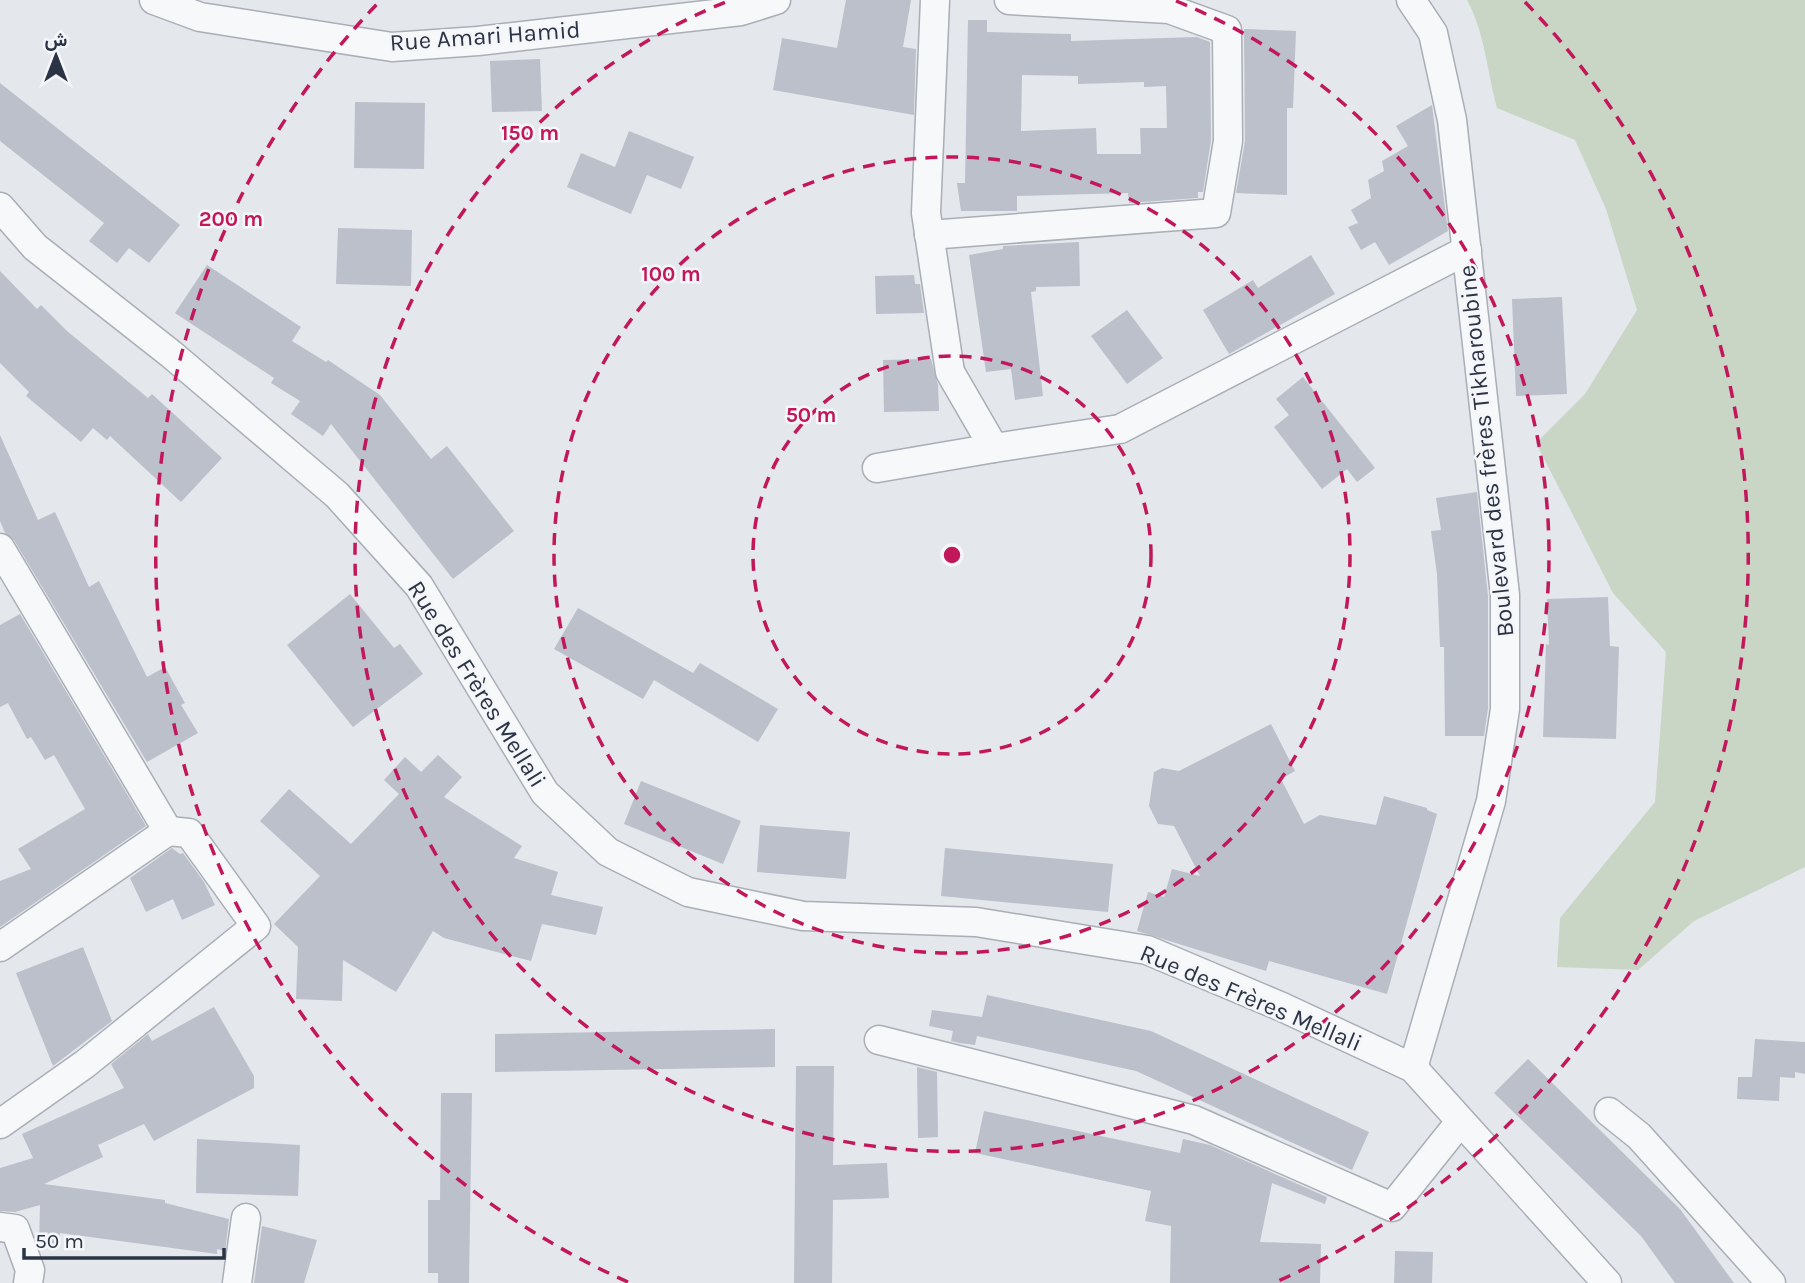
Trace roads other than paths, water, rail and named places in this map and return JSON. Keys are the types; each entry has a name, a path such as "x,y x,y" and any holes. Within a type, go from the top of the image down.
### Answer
{"street":[{"name":"Rue Amari Hamid","path":"154,0 200,17 392,47 478,41 741,11 776,0"},
{"path":"935,0 926,213 950,372 994,447"},
{"path":"929,235 1216,213 1228,141 1227,30 1169,9 1009,0"},
{"name":"Boulevard des frères Tikharoubine","path":"1411,0 1433,33 1452,120 1505,594 1505,709 1491,801 1413,1068"},
{"name":"Rue des Frères Mellali","path":"0,207 35,247 171,354 337,495 419,586 545,793 608,852 688,892 803,916 976,922 1147,950 1282,1007 1413,1068"},
{"path":"877,468 994,447 1120,429 1467,250"},
{"path":"0,548 167,831"},
{"path":"0,947 167,831 189,833 256,926 85,1064 0,1124"},
{"path":"879,1040 1194,1120 1392,1207 1460,1122"},
{"path":"1413,1068 1607,1283"},
{"path":"1609,1112 1639,1136 1771,1283"},
{"path":"237,1283 246,1218"},
{"path":"0,1227 15,1228 30,1270 28,1283"}]}
